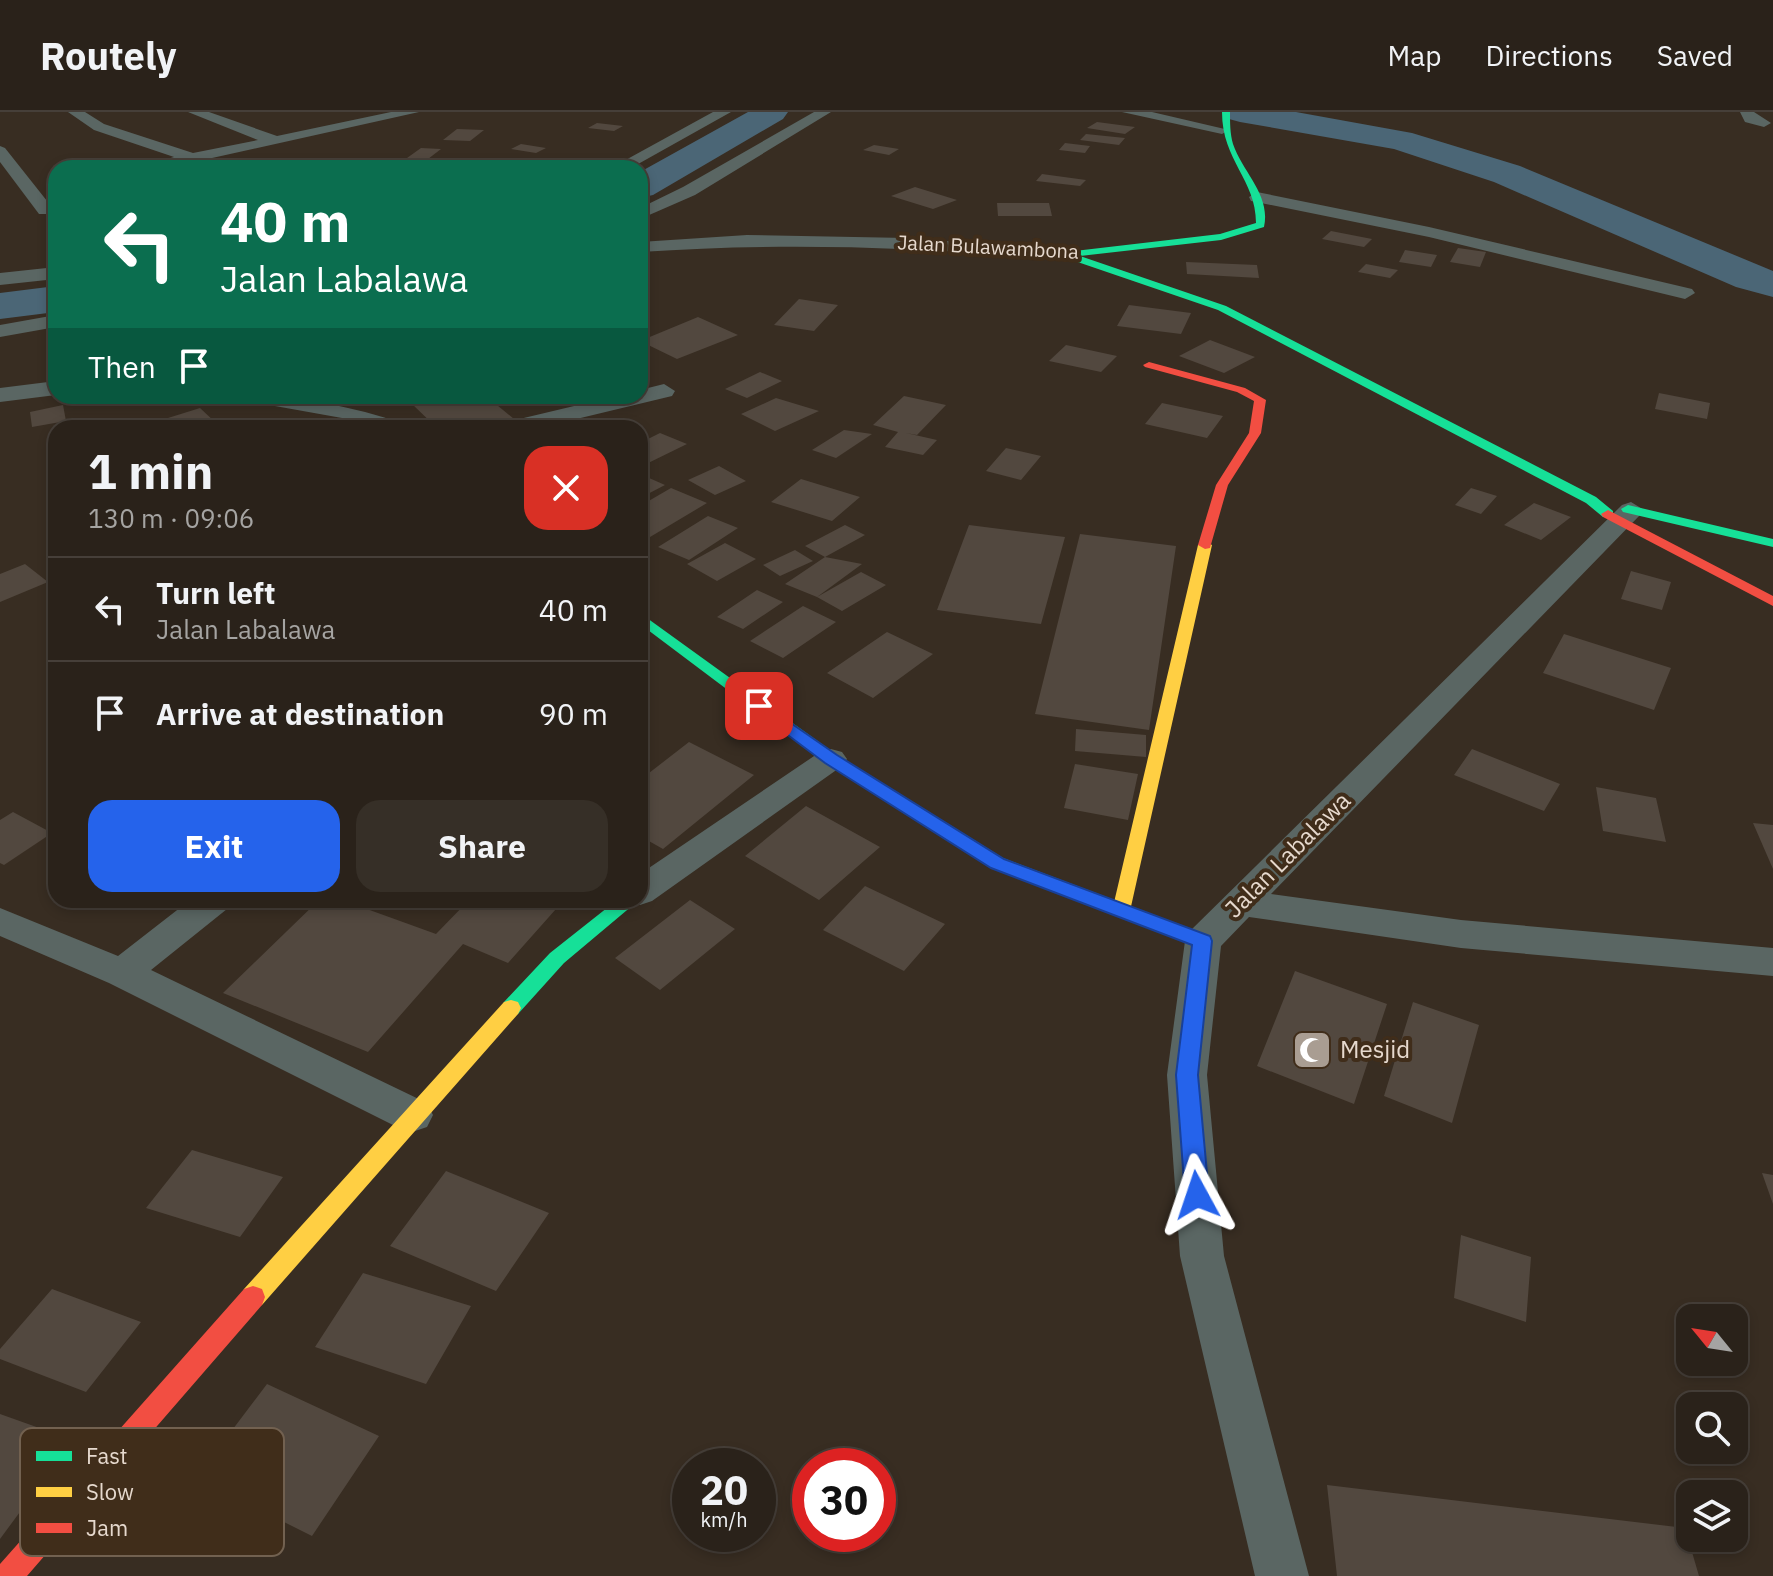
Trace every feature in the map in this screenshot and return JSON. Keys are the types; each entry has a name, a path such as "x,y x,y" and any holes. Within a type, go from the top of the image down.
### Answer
{"street":[{"path":"75,112 99,127 195,159"},
{"path":"195,112 277,141"},
{"path":"189,160 412,112"},
{"path":"634,160 724,112"},
{"path":"648,210 689,191 824,112"},
{"path":"1129,112 1224,119 1226,148 1257,197 1429,232 1685,293"},
{"path":"1747,112 1750,119 1764,123"},
{"path":"0,151 45,210"},
{"path":"24,181 45,180"},
{"name":"Jalan Bulawambona","path":"648,246 706,241 849,240 950,244 1066,255 1221,237 1252,230 1261,225 1264,216 1257,197"},
{"path":"1066,255 1222,308 1624,516 1773,602"},
{"path":"0,279 48,274"},
{"path":"0,331 48,322"},
{"path":"1121,911 1188,631 1211,516 1222,485 1255,433 1260,400 1241,390 1149,365"},
{"path":"0,395 48,389"},
{"path":"648,395 664,391"},
{"path":"300,404 346,412 370,420"},
{"path":"544,420 610,404"},
{"path":"1624,516 1773,543"},
{"name":"Jalan Labalawa","path":"1203,941 1624,516"},
{"path":"648,623 831,759 997,863 1203,941 1187,1075 1202,1256 1282,1576"},
{"path":"648,886 831,759"},
{"path":"1241,903 1461,934 1773,962"},
{"path":"122,973 204,908"},
{"path":"138,1428 412,1115 557,958 620,908"},
{"path":"0,921 122,973 412,1115"},
{"path":"8,1576 26,1556"}],"building":[{"path":"1097,122 1135,127 1125,134 1087,128"},
{"path":"597,123 623,126 614,131 588,128"},
{"path":"457,129 484,130 470,141 443,140"},
{"path":"1086,134 1125,138 1119,145 1080,140"},
{"path":"1065,143 1090,146 1085,153 1059,150"},
{"path":"521,144 546,148 536,153 511,149"},
{"path":"874,145 899,149 889,155 863,150"},
{"path":"421,148 441,149 428,159 407,158"},
{"path":"1042,174 1086,180 1080,186 1036,181"},
{"path":"915,187 957,200 933,209 891,196"},
{"path":"997,203 1049,203 1052,216 998,216"},
{"path":"1331,231 1372,239 1364,247 1322,239"},
{"path":"1458,248 1486,252 1480,267 1450,262"},
{"path":"1405,250 1437,255 1431,267 1399,262"},
{"path":"1186,262 1257,265 1259,278 1187,274"},
{"path":"1366,264 1398,270 1390,278 1358,272"},
{"path":"799,299 838,305 814,331 774,325"},
{"path":"1129,305 1191,313 1181,334 1117,326"},
{"path":"698,317 738,335 677,359 648,345 648,338"},
{"path":"1210,340 1255,357 1224,373 1179,356"},
{"path":"1066,345 1117,356 1101,372 1049,361"},
{"path":"760,372 782,381 747,398 725,389"},
{"path":"1659,393 1710,403 1707,419 1655,409"},
{"path":"904,396 946,405 917,435 906,433 937,440 923,455 885,447 898,432 873,425"},
{"path":"776,398 819,411 775,431 741,414"},
{"path":"1162,403 1223,416 1207,438 1145,424"},
{"path":"412,404 496,404 514,419 511,420 429,420"},
{"path":"63,405 66,420 48,420 48,424 32,427 30,412"},
{"path":"200,408 213,420 162,420"},
{"path":"844,430 872,434 836,458 812,450"},
{"path":"660,433 687,444 648,463 648,439"},
{"path":"1006,448 1041,456 1021,480 986,471"},
{"path":"719,466 746,481 715,495 688,480"},
{"path":"648,478 665,485 648,494"},
{"path":"801,479 860,497 832,521 771,502"},
{"path":"671,488 707,503 648,538 648,501"},
{"path":"1471,488 1497,496 1481,514 1455,505"},
{"path":"1534,503 1571,517 1541,540 1504,525"},
{"path":"708,516 738,528 689,560 658,547"},
{"path":"845,525 865,535 825,557 805,546"},
{"path":"969,525 1065,537 1041,624 937,610"},
{"path":"1080,534 1176,546 1149,730 1035,714"},
{"path":"725,543 756,559 717,581 687,564"},
{"path":"795,550 813,561 780,576 763,565"},
{"path":"825,557 862,564 817,597 785,584"},
{"path":"25,564 48,582 0,602 0,574"},
{"path":"1631,571 1671,582 1662,610 1621,599"},
{"path":"861,572 886,585 842,611 817,597"},
{"path":"757,590 783,602 743,629 717,617"},
{"path":"803,606 836,622 783,658 750,641"},
{"path":"887,632 933,654 873,698 827,673"},
{"path":"1564,634 1671,668 1654,710 1543,673"},
{"path":"1076,729 1146,735 1146,757 1075,751"},
{"path":"689,742 754,775 663,849 648,841 648,774"},
{"path":"1472,749 1560,784 1544,811 1454,775"},
{"path":"1075,764 1138,774 1128,820 1064,808"},
{"path":"1596,787 1656,798 1666,842 1603,831"},
{"path":"806,806 880,847 819,900 745,856"},
{"path":"13,812 48,831 48,836 4,865 0,863 0,820"},
{"path":"1753,823 1773,825 1773,869"},
{"path":"865,886 945,924 904,971 823,930"},
{"path":"690,900 735,929 660,990 615,958"},
{"path":"311,908 364,908 436,934 461,908 557,908 508,963 463,944 368,1052 223,993"},
{"path":"1295,971 1387,1004 1354,1104 1257,1066"},
{"path":"1413,1002 1479,1025 1452,1123 1384,1096"},
{"path":"192,1150 283,1177 240,1237 146,1208"},
{"path":"446,1171 549,1213 496,1291 390,1246"},
{"path":"1762,1173 1773,1175 1773,1204"},
{"path":"1461,1235 1531,1257 1526,1322 1454,1298"},
{"path":"363,1273 471,1306 426,1384 315,1347"},
{"path":"52,1289 141,1322 86,1392 0,1359 0,1349"},
{"path":"267,1384 379,1436 312,1536 284,1522 284,1428 234,1428"},
{"path":"0,1414 39,1428 20,1428 20,1512 0,1539"},
{"path":"1327,1485 1676,1527 1676,1552 1692,1552 1699,1576 1337,1576"}],"waterway":[{"path":"648,182 772,112"},
{"path":"1240,112 1400,140 1507,174 1751,278 1773,284"},
{"path":"0,306 48,300"}],"traffic: fast":[{"path":"1075,254 1221,237 1261,225 1257,196 1230,145 1226,112"},
{"path":"1066,255 1222,308 1591,500 1608,514"},
{"path":"1628,509 1773,543"},
{"path":"648,623 831,759 997,863 1203,941"},
{"path":"511,1008 557,958 620,908"}],"traffic: slow":[{"path":"1121,911 1205,545"},
{"path":"253,1297 511,1008"}],"traffic: jam":[{"path":"1149,365 1241,390 1260,400 1255,433 1222,485 1205,545"},
{"path":"1608,514 1773,602"},
{"path":"138,1428 253,1297"},
{"path":"8,1576 26,1556"}],"place":[{"name":"Mesjid","path":"1312,1050"}],"route":[{"path":"759,706 831,759 997,863 1203,941 1187,1075 1197,1195"}]}
